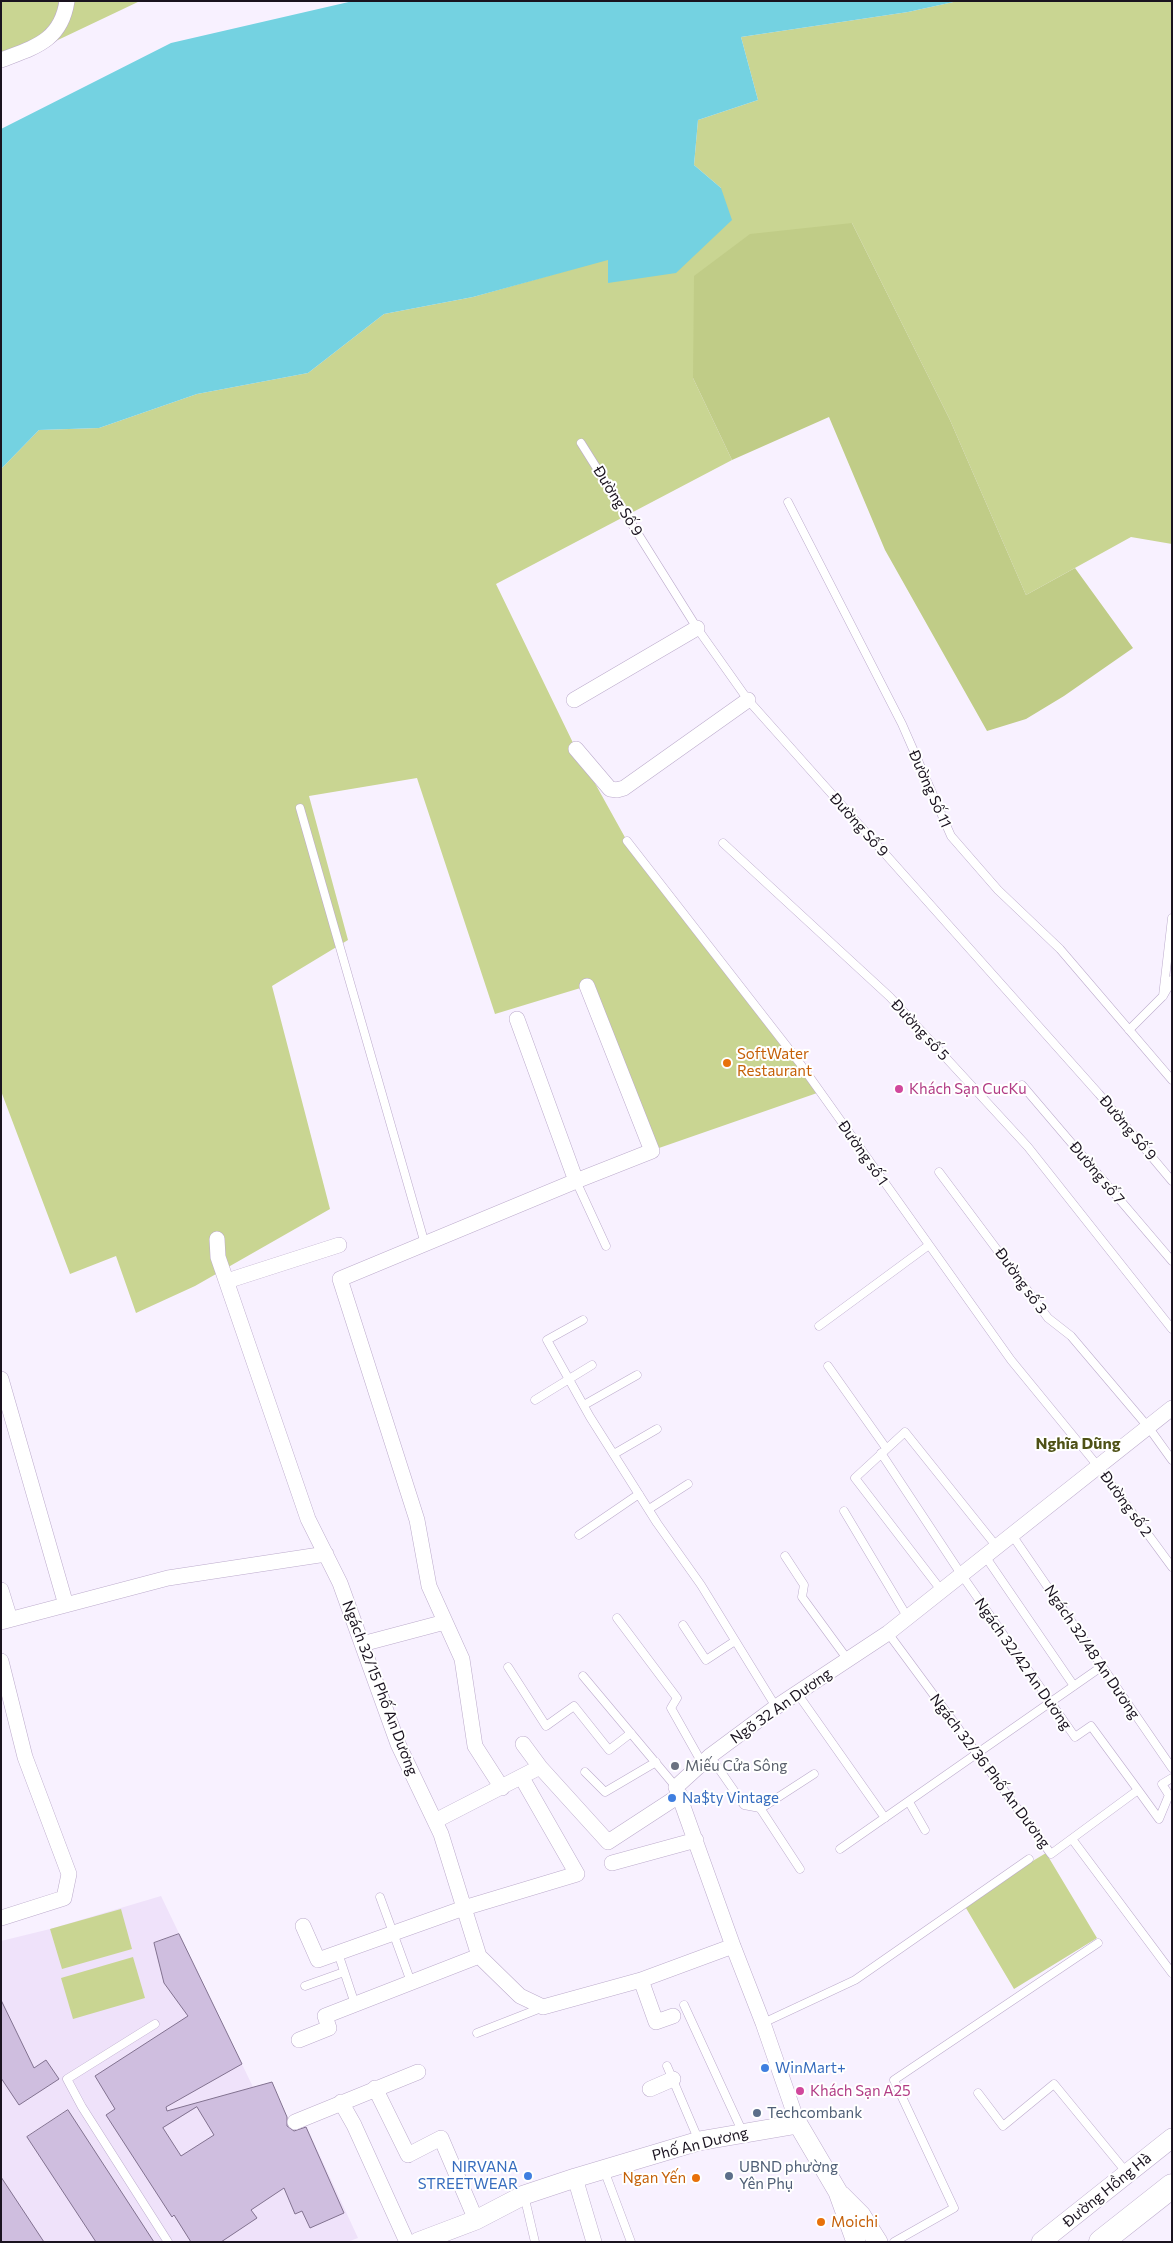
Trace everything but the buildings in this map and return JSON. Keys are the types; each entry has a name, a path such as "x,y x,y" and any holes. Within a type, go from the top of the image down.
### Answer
{"main road":[{"path":"1101,2242 1172,2186"}],"street":[{"path":"1,60 27,50 55,33 61,23 67,1"},
{"path":"574,700 697,628"},
{"path":"576,749 610,789 617,790 624,788 748,700"},
{"path":"502,1788 475,1746 462,1659 428,1586 417,1520 340,1280 652,1151 587,986"},
{"path":"517,1019 576,1181"},
{"name":"Ngách 32/15 Phố An Dương","path":"217,1239 218,1257 308,1519 340,1583 398,1744 435,1821 479,1956 520,1996 543,2007"},
{"path":"227,1282 339,1245"},
{"path":"1,1379 66,1605"},
{"name":"Ngõ 32 An Dương","path":"540,1767 608,1842 623,1833 678,1791 706,1759 776,1707 908,1618 1172,1408"},
{"path":"1,1590 6,1620 168,1578 326,1554"},
{"path":"362,1644 445,1622"},
{"path":"1,1661 25,1758 68,1874 64,1898 1,1918"},
{"path":"435,1821 522,1778 540,1767 522,1744"},
{"path":"302,1926 318,1960 464,1908 577,1874 522,1778"},
{"path":"678,1791 798,2124 838,2192 856,2242"},
{"path":"612,1863 696,1840"},
{"path":"543,2007 641,1980 733,1946"},
{"path":"299,2040 329,2028 325,2016 479,1956"},
{"path":"641,1980 656,2022 678,2010"},
{"path":"295,2122 418,2072"},
{"path":"650,2089 670,2073"},
{"path":"375,2088 408,2155 441,2138 476,2220"},
{"path":"341,2102 407,2242"},
{"name":"Phố An Dương","path":"418,2242 441,2238 524,2196 576,2178 699,2141 798,2124"},
{"name":"Đường Hồng Hà","path":"1041,2242 1172,2138"},
{"path":"576,2178 594,2242"},
{"path":"838,2192 861,2215 878,2242"}],"lane":[{"name":"Đường Số 9","path":"581,443 697,628 748,700 1099,1094 1172,1181"},
{"name":"Đường Số 11","path":"788,502 902,724 951,836 998,890 1060,949 1172,1080"},
{"path":"300,808 425,1244"},
{"name":"Đường số 1","path":"627,841 799,1062 1011,1360 1097,1466"},
{"name":"Đường số 5","path":"723,843 896,1004 1028,1147 1172,1330"},
{"path":"1167,992 1172,918"},
{"path":"1129,1030 1167,992 1172,980"},
{"name":"Đường số 7","path":"1022,1085 1172,1261"},
{"name":"Đường số 3","path":"939,1172 1048,1318 1071,1336 1149,1428 1172,1460"},
{"path":"576,1181 606,1246"},
{"path":"819,1326 929,1245"},
{"path":"583,1320 547,1340 584,1406 639,1494 701,1585 776,1707"},
{"path":"535,1400 592,1365"},
{"name":"Ngách 32/42 An Dương","path":"828,1366 961,1574 1075,1737 1091,1726 1138,1790"},
{"path":"584,1406 637,1375"},
{"path":"614,1454 657,1428"},
{"path":"941,1590 855,1478 905,1432 991,1551 1074,1686"},
{"name":"Đường số 2","path":"1097,1466 1172,1568"},
{"path":"649,1509 688,1484"},
{"path":"579,1535 639,1494"},
{"path":"844,1511 908,1618"},
{"name":"Ngách 32/48 An Dương","path":"1012,1535 1172,1768"},
{"path":"785,1556 804,1585 802,1597 848,1660"},
{"path":"617,1618 677,1698 671,1708 706,1759 744,1805 760,1809 800,1869"},
{"path":"683,1625 706,1660 735,1641"},
{"name":"Ngách 32/36 Phố An Dương","path":"888,1633 1051,1854 1138,1790"},
{"path":"508,1667 546,1726 574,1706 609,1750 631,1733"},
{"path":"840,1849 978,1755 1101,1667"},
{"path":"583,1676 656,1762 678,1791"},
{"path":"798,1693 885,1818"},
{"path":"585,1772 605,1792 656,1762"},
{"path":"760,1809 814,1774"},
{"path":"1138,1790 1159,1819 1169,1795 1162,1784 1172,1778"},
{"path":"909,1802 925,1830"},
{"path":"1072,1839 1172,1974"},
{"path":"763,2023 854,1980 1029,1859"},
{"path":"380,1897 411,1982"},
{"path":"894,2242 954,2208 894,2080 1098,1943"},
{"path":"338,1952 355,2004"},
{"path":"305,1986 344,1972"},
{"path":"477,2033 543,2007"},
{"path":"678,2010 743,2132"},
{"path":"155,2024 67,2079 82,2107 168,2242"},
{"path":"670,2073 699,2141"},
{"path":"978,2093 1003,2126 1054,2084 1127,2173"},
{"path":"604,2170 632,2242"},
{"path":"524,2196 535,2242"}],"shaded area":[{"path":"161,1896 253,2087 272,2082 290,2124 303,2119 358,2238 347,2242 1,2242 1,1941 50,1929"}],"green space":[{"path":"1,1 140,1 1,67"},
{"path":"958,1 1172,1 1172,544 1131,537 1026,595 950,420 852,223 693,378 732,460 496,584 576,749 627,841 820,1092 659,1148 587,986 495,1014 417,778 309,796 348,940 272,986 330,1209 195,1286 136,1313 116,1256 70,1274 1,1091 1,469 39,430 99,428 197,394 308,373 384,314 473,297 608,259 608,283 721,188 694,165 698,120 758,100 741,37 908,12"},
{"path":"852,223 950,420 1026,595 1075,568 1133,648 1064,696 1026,719 987,731 885,550 829,417 732,460 693,378 694,276 750,234"},
{"path":"1046,1853 1097,1938 1014,1989 963,1903"},
{"path":"121,1909 132,1949 62,1969 50,1929"},
{"path":"133,1957 145,1998 73,2019 61,1978"}],"water":[{"path":"353,1 958,1 908,12 741,37 758,100 698,120 694,165 721,188 732,220 676,273 608,283 608,260 473,297 384,314 308,373 197,394 99,428 39,430 1,469 1,129 171,43"}],"place":[{"name":"SoftWater Restaurant","path":"727,1063"},
{"name":"Khách Sạn CucKu","path":"899,1089"},
{"name":"Miếu Cửa Sông","path":"675,1766"},
{"name":"Na$ty Vintage","path":"672,1798"},
{"name":"WinMart+","path":"765,2068"},
{"name":"Khách Sạn A25","path":"800,2091"},
{"name":"Techcombank","path":"757,2113"},
{"name":"NIRVANA STREETWEAR","path":"528,2176"},
{"name":"UBND phường Yên Phụ","path":"729,2176"},
{"name":"Ngan Yến","path":"696,2178"},
{"name":"Moichi","path":"821,2222"}],"district":[{"name":"Nghĩa Dũng","path":"1078,1444"}]}
